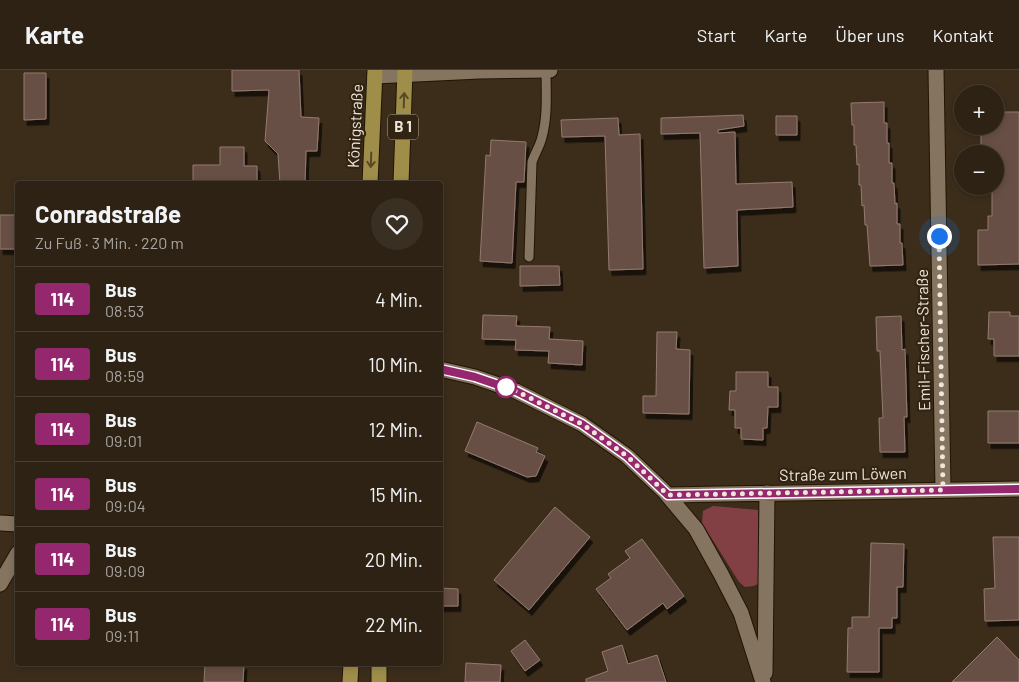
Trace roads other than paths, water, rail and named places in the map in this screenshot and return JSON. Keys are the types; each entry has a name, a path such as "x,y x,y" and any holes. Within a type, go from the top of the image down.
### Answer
{"main road":[{"name":"B 1","path":"400,181 405,72"},
{"name":"Königstraße","path":"370,181 375,73"},
{"path":"350,682 351,666"},
{"path":"379,682 380,666"}],"street":[{"path":"375,73 550,70"},
{"name":"Emil-Fischer-Straße","path":"936,70 943,490"},
{"path":"443,370 475,377 516,391 582,424 627,456 668,495 696,529 721,574 741,613 764,682"},
{"name":"Straße zum Löwen","path":"668,495 1019,489"},
{"path":"764,682 767,493"},
{"path":"0,523 15,524"},
{"path":"0,584 15,558"}],"lane":[{"path":"529,257 532,162 542,135 545,112 546,70"}]}
